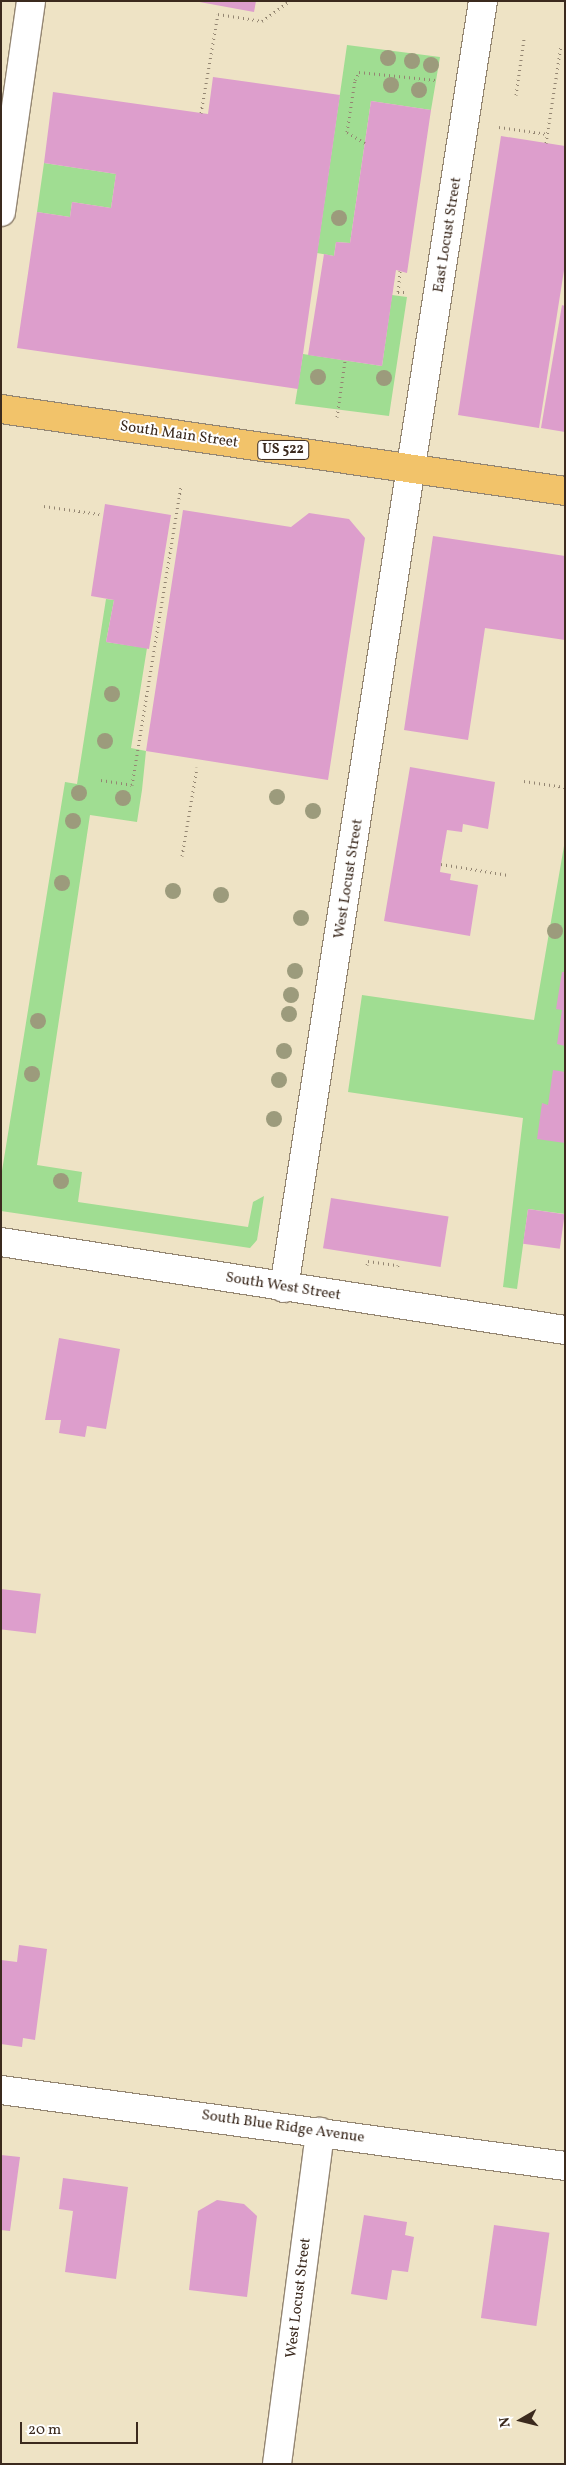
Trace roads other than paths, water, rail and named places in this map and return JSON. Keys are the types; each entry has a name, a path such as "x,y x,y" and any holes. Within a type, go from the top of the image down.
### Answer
{"main road":[{"name":"South Main Street","path":"1,409 565,491"}],"street":[{"path":"1,212 31,1"},
{"name":"East Locust Street","path":"412,469 483,1"},
{"name":"West Locust Street","path":"284,1288 412,469"},
{"name":"South West Street","path":"1,1242 284,1288 565,1330"},
{"name":"South Blue Ridge Avenue","path":"1,2090 565,2166"},
{"name":"West Locust Street","path":"277,2464 320,2132"}]}
